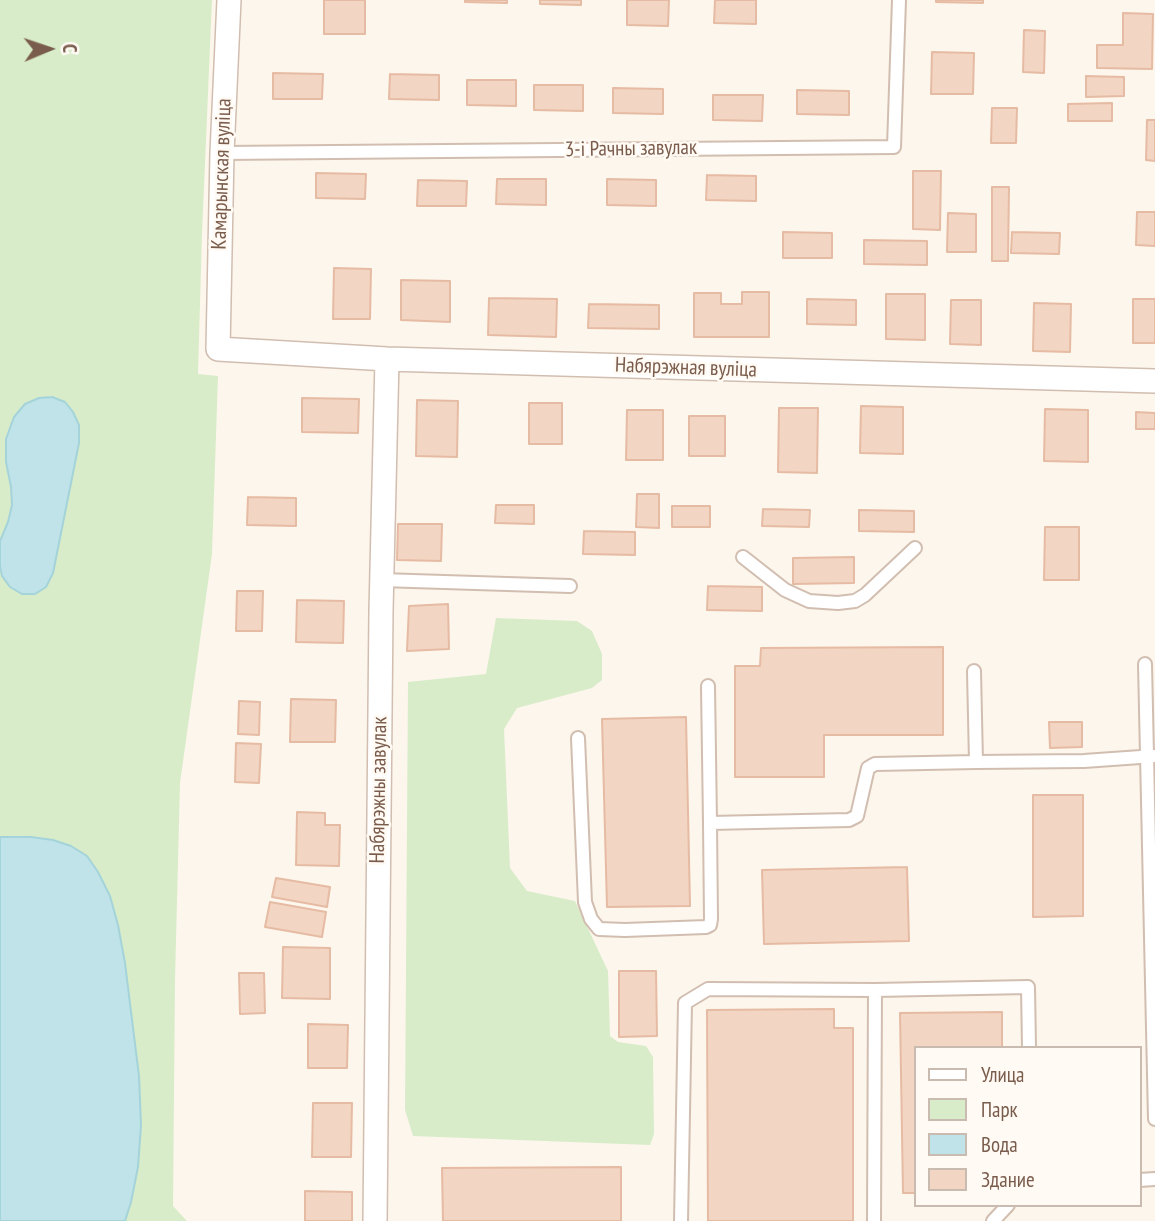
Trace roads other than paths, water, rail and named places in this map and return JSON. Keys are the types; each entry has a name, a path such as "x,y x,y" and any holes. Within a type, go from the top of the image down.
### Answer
{"street":[{"name":"Камарынская вуліца","path":"218,349 222,153 229,0"},
{"name":"Набярэжная вуліца","path":"218,349 387,359 1155,381"},
{"name":"Набярэжны завулак","path":"375,1221 387,359"}],"lane":[{"name":"3-і Рачны завулак","path":"222,153 894,147 899,0"},
{"path":"744,557 785,590 808,601 838,603 855,601 865,595 915,548"},
{"path":"382,580 570,586"},
{"path":"1145,664 1150,756 1155,1119"},
{"path":"974,671 976,762"},
{"path":"578,738 585,902 591,919 599,929 706,927 712,919 708,686"},
{"path":"710,823 849,821 857,816 868,768 876,764 1084,761 1150,756"},
{"path":"681,1221 685,1003 708,989 1028,987 1029,1046"},
{"path":"874,1221 875,990"},
{"path":"993,1221 1006,1207"}],"water":[{"path":"52,397 65,402 73,412 79,425 79,443 53,573 46,587 35,594 22,594 10,587 2,576 0,566 0,541 12,505 6,439 14,417 25,404 39,398"},
{"path":"0,837 31,837 71,846 87,856 110,896 125,963 139,1076 141,1125 138,1167 125,1221 0,1221"}]}
